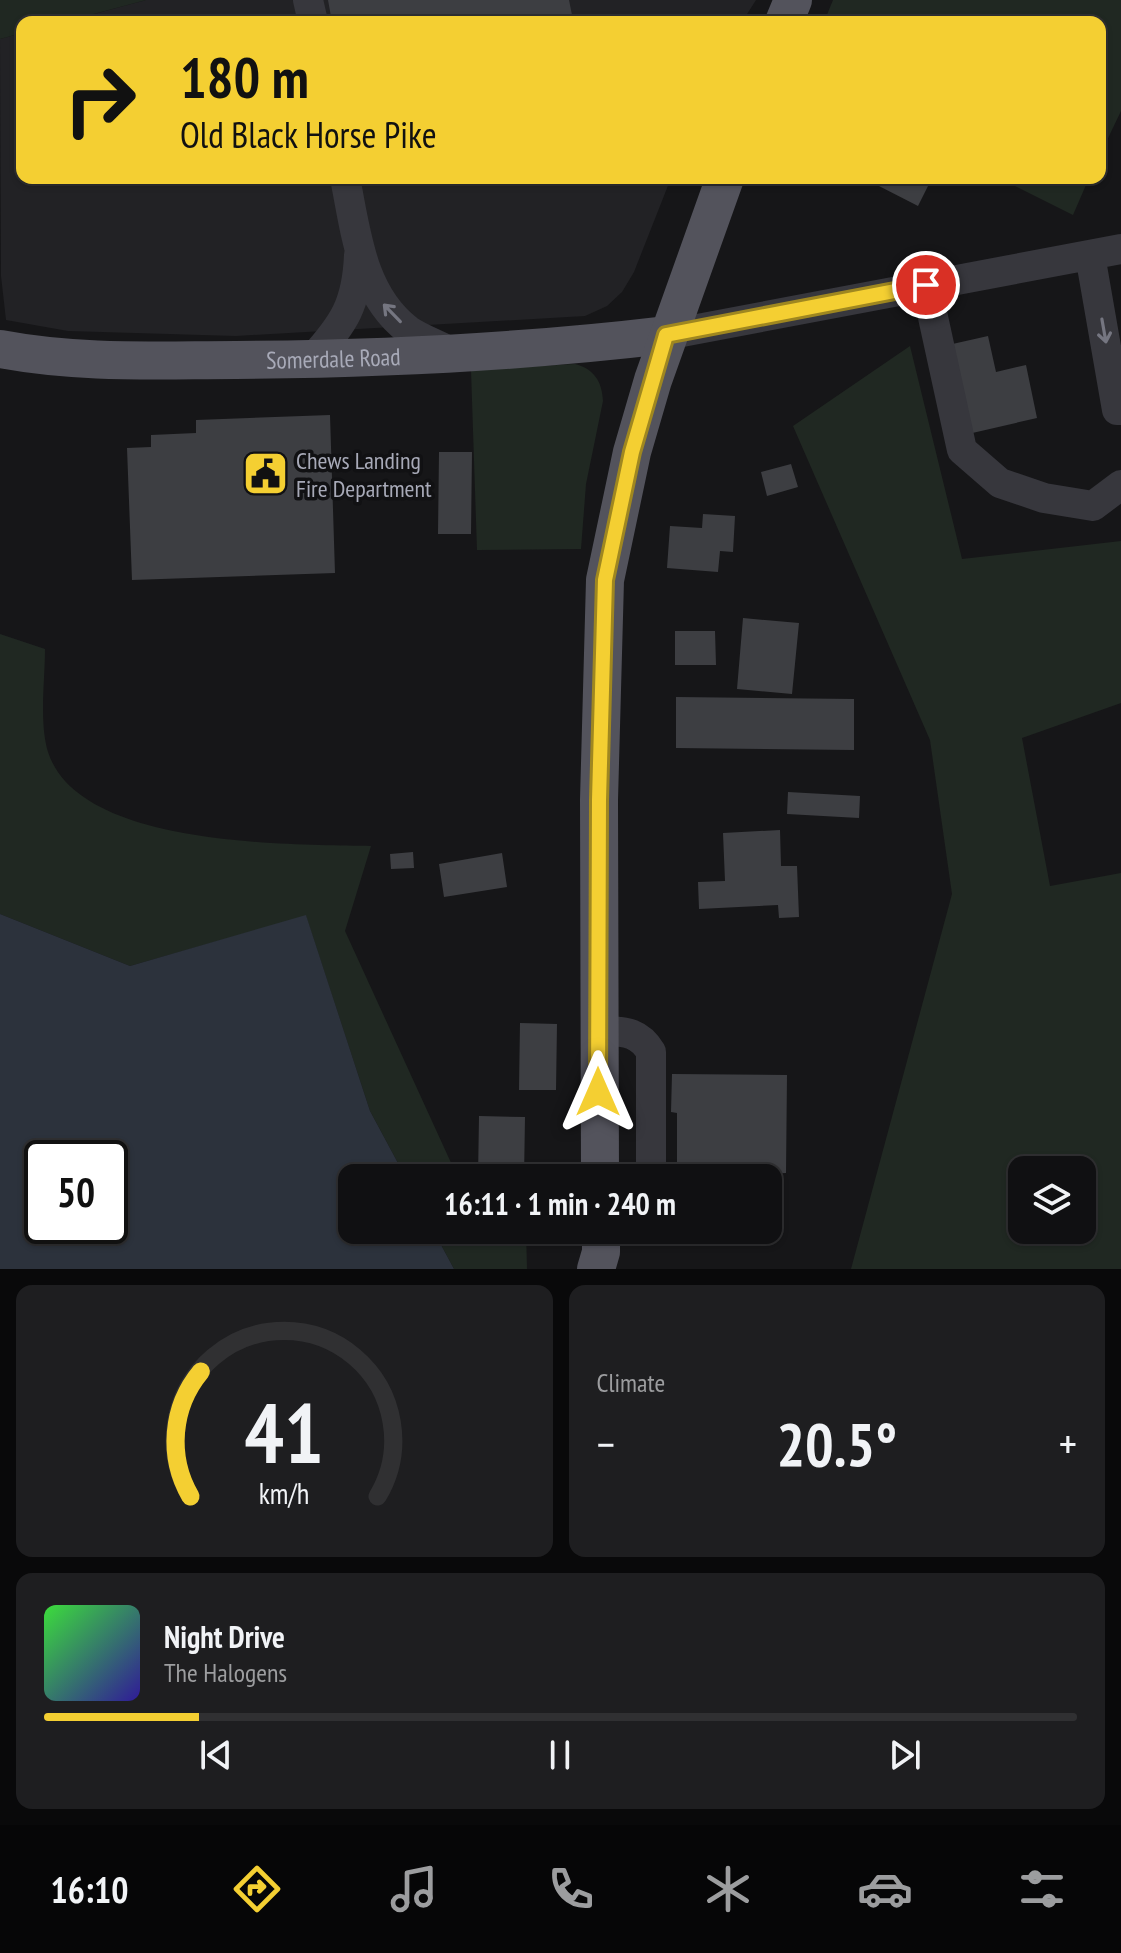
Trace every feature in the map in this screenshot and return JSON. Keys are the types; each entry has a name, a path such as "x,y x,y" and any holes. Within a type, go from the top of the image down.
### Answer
{"main road":[{"path":"600,1164 599,800 605,580 632,452 666,335 723,184"},
{"name":"Somerdale Road","path":"0,349 124,363 390,359 572,346 666,335"}],"street":[{"path":"346,184 359,249 368,278 384,306 409,330 453,353"},
{"path":"312,359 349,312 358,277 359,249"},
{"path":"666,335 1121,249"},
{"path":"1090,255 1117,410 1121,410"},
{"path":"926,285 962,450 1000,483 1044,498 1093,506 1121,485"},
{"path":"598,1030 632,1033 644,1039 651,1052 651,1164"}],"shaded area":[{"path":"0,0 146,0 86,16 16,16 16,35 0,39"},
{"path":"146,0 756,0 746,16 86,16"},
{"path":"833,0 1121,0 1121,111 1106,142 1106,16 826,16"},
{"path":"16,35 16,184 669,184 634,272 622,292 607,306 585,316 236,336 68,331 6,320 1,276 0,39"},
{"path":"1011,184 1086,184 1073,215"},
{"path":"910,346 962,559 1121,541 1121,703 1022,738 1050,886 1121,873 1121,1269 851,1269 952,894 930,740 793,426"},
{"path":"575,364 596,377 603,401 586,484 581,549 477,550 471,370"},
{"path":"0,634 45,649 43,715 48,752 67,784 100,807 142,823 191,834 241,841 371,846 345,931 452,1164 398,1164 370,1111 306,916 130,966 0,914"},
{"path":"0,914 130,966 306,915 370,1111 398,1164 338,1164 338,1244 441,1244 454,1269 0,1269"},
{"path":"441,1244 526,1244 527,1269 454,1269"}],"building":[{"path":"328,0 569,0 572,15 567,16 331,16"},
{"path":"877,184 929,184 918,206"},
{"path":"988,336 996,372 1026,365 1037,418 968,434 948,345"},
{"path":"330,415 335,573 132,580 127,448 151,447 151,435 196,433 196,420"},
{"path":"439,452 472,452 471,534 438,534"},
{"path":"791,464 798,487 767,496 761,472"},
{"path":"703,514 735,516 733,552 720,551 718,572 667,568 670,526 702,528"},
{"path":"743,618 799,623 792,694 737,689"},
{"path":"675,631 715,631 716,665 675,665"},
{"path":"676,697 854,699 854,750 676,748"},
{"path":"788,792 860,796 859,818 787,814"},
{"path":"780,830 781,866 797,866 799,917 779,918 778,905 699,909 698,882 725,881 723,833"},
{"path":"413,852 414,868 391,869 390,854"},
{"path":"502,853 507,887 444,897 439,864"},
{"path":"520,1023 557,1024 556,1090 519,1090"},
{"path":"672,1074 787,1075 786,1173 782,1173 782,1164 677,1164 677,1113 671,1112"},
{"path":"479,1116 525,1117 524,1164 478,1164"}],"place":[{"name":"Chews Landing Fire Department","path":"265,474"}],"route":[{"path":"598,1092 599,800 605,580 632,452 666,335 926,285"}]}
